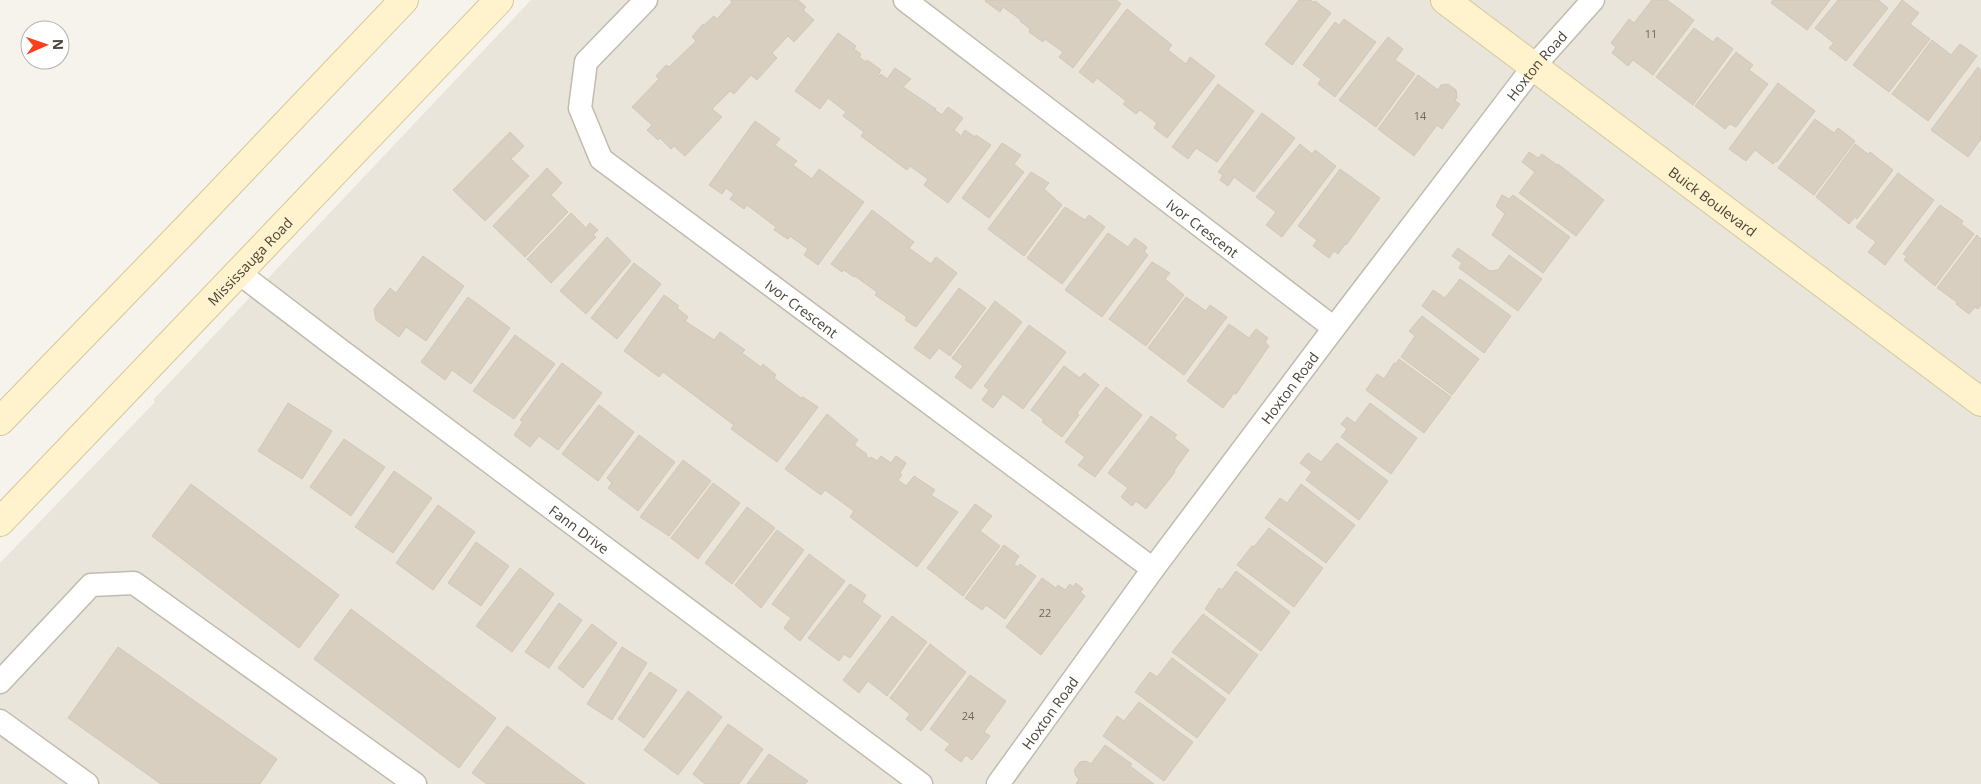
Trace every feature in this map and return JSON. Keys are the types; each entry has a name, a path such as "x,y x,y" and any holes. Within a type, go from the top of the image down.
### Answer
{"main road":[{"path":"0,421 404,0"},
{"name":"Mississauga Road","path":"0,522 498,0"},
{"name":"Buick Boulevard","path":"1445,0 1981,402"}],"street":[{"name":"Ivor Crescent","path":"646,0 586,62 580,108 601,159 1153,569"},
{"name":"Ivor Crescent","path":"905,0 1334,328"},
{"name":"Hoxton Road","path":"998,784 1153,569 1334,328 1534,66 1593,0"},
{"name":"Fann Drive","path":"239,272 348,356 921,784"},
{"path":"0,682 91,585 134,583 415,784"},
{"path":"0,721 87,784"}],"shaded area":[{"path":"531,0 1981,0 1981,784 0,784 0,563 155,402 153,400"}],"building":[{"path":"730,0 798,0 806,7 803,10 814,20 794,42 788,36 772,53 777,58 757,80 751,75 734,94 730,91 712,109 722,117 685,156 674,146 671,149 660,138 658,140 647,130 652,125 632,107 659,79 656,76 666,65 669,67 696,41 692,37 703,24 714,16 717,19 732,2"},
{"path":"986,0 1116,0 1121,4 1073,68 1059,57 1063,52 1045,39 1043,42 1029,32 1030,29 1021,20 1003,7 1000,12"},
{"path":"1299,0 1311,0 1314,3 1315,1 1331,13 1292,65 1265,44"},
{"path":"1652,0 1667,0 1694,20 1653,75 1633,60 1628,66 1612,53 1616,47 1611,43 1629,19 1634,23"},
{"path":"1773,0 1830,0 1807,30 1771,3"},
{"path":"1838,0 1878,0 1888,8 1846,61 1829,48 1834,43 1815,28"},
{"path":"1902,0 1919,13 1910,24 1930,39 1889,92 1853,65"},
{"path":"1127,9 1172,45 1168,50 1186,64 1190,57 1215,76 1167,138 1154,128 1157,123 1140,110 1136,114 1123,104 1126,101 1097,78 1093,83 1079,72"},
{"path":"1344,19 1376,42 1335,97 1318,84 1321,79 1303,65 1335,22 1339,25"},
{"path":"1694,28 1713,42 1717,37 1733,49 1693,105 1656,77"},
{"path":"838,33 856,46 854,49 861,54 859,57 881,70 878,75 880,76 881,74 887,79 895,68 911,79 903,87 942,115 948,107 963,118 954,130 960,137 965,130 991,145 948,203 924,185 928,179 910,166 907,170 861,136 864,132 843,116 846,112 828,98 820,109 795,91"},
{"path":"1388,37 1403,49 1395,60 1415,74 1376,127 1339,100"},
{"path":"1932,40 1951,55 1960,44 1977,56 1928,121 1892,94"},
{"path":"1736,52 1753,65 1749,70 1768,84 1736,127 1730,124 1725,129 1695,106"},
{"path":"1978,67 1981,70 1981,139 1968,157 1931,130"},
{"path":"1418,75 1438,90 1441,85 1448,84 1456,90 1457,97 1455,101 1460,104 1442,129 1437,125 1414,156 1378,129"},
{"path":"1778,83 1815,111 1777,162 1773,164 1755,150 1746,161 1729,149"},
{"path":"1218,84 1254,111 1217,162 1196,148 1188,159 1172,147"},
{"path":"1262,113 1295,138 1254,192 1234,177 1228,186 1220,180 1223,175 1218,172"},
{"path":"1815,119 1834,133 1838,128 1855,141 1814,195 1778,168"},
{"path":"755,121 780,139 775,145 797,161 793,165 812,179 819,169 864,202 818,265 804,255 808,249 790,236 788,239 774,230 776,227 747,205 744,209 730,199 734,194 726,188 722,194 709,185"},
{"path":"510,132 524,146 511,159 529,176 485,221 453,190"},
{"path":"1002,143 1021,155 1014,164 1024,172 989,218 962,198"},
{"path":"1300,144 1312,154 1315,150 1336,166 1282,237 1266,225 1276,212 1256,197"},
{"path":"1855,144 1868,154 1870,152 1893,170 1857,219 1855,217 1849,224 1816,197"},
{"path":"1529,152 1538,158 1542,154 1558,164 1604,200 1576,236 1519,193 1535,172 1522,162"},
{"path":"547,168 562,183 551,195 568,212 525,257 493,226"},
{"path":"1340,169 1380,198 1346,245 1338,254 1334,251 1329,258 1313,246 1317,240 1298,226"},
{"path":"1031,172 1049,183 1044,189 1062,205 1024,256 988,229"},
{"path":"1898,173 1934,200 1885,265 1868,252 1876,242 1856,227"},
{"path":"1502,195 1509,199 1513,195 1570,237 1543,273 1492,235 1505,214 1496,206"},
{"path":"1940,205 1963,221 1961,224 1974,234 1935,286 1904,260 1907,256 1903,254"},
{"path":"1065,207 1085,220 1089,215 1105,227 1062,284 1027,258"},
{"path":"872,210 914,242 909,248 931,264 936,257 957,273 916,327 905,320 907,317 875,295 877,292 855,276 844,270 842,272 831,264"},
{"path":"571,213 586,228 590,223 598,230 593,235 596,237 551,283 527,259"},
{"path":"1108,233 1128,247 1135,238 1147,247 1144,252 1148,255 1102,317 1065,290"},
{"path":"1977,235 1981,239 1981,305 1978,309 1975,307 1969,314 1956,304 1957,302 1937,288"},
{"path":"607,237 631,261 586,314 560,291"},
{"path":"1458,248 1490,271 1498,270 1509,255 1542,279 1518,311 1459,268 1462,263 1452,256"},
{"path":"423,256 464,286 426,341 406,327 399,337 376,320 374,309 390,288 396,293"},
{"path":"1152,262 1170,273 1165,279 1184,295 1146,346 1109,319"},
{"path":"634,263 661,284 617,339 591,318"},
{"path":"1460,279 1511,316 1484,353 1422,306 1433,290 1445,298"},
{"path":"959,288 986,308 950,356 939,348 930,359 914,348"},
{"path":"664,295 679,306 677,308 688,317 685,321 714,340 720,332 745,350 742,353 761,367 763,364 776,375 774,378 801,398 803,397 818,407 777,462 731,429 734,425 663,372 659,377 624,351"},
{"path":"468,297 510,328 471,384 452,370 445,380 421,362"},
{"path":"1186,297 1206,311 1210,305 1227,317 1184,375 1148,348"},
{"path":"995,301 1022,322 971,389 955,377 963,366 952,358"},
{"path":"1422,316 1479,359 1452,395 1401,357 1415,336 1409,331"},
{"path":"1229,324 1249,338 1256,329 1268,338 1265,342 1269,346 1236,394 1234,393 1223,408 1187,381"},
{"path":"1029,325 1066,352 1023,409 1003,394 993,408 982,400 989,390 984,386"},
{"path":"515,335 555,364 514,419 473,391"},
{"path":"1399,359 1451,397 1424,433 1366,390 1377,374 1384,379 1394,363 1396,364"},
{"path":"562,363 602,393 558,450 539,436 530,447 514,435 523,422 520,420"},
{"path":"1064,366 1080,378 1084,373 1099,385 1077,413 1079,415 1062,437 1042,422 1044,420 1031,410"},
{"path":"1106,387 1142,415 1095,477 1078,465 1085,457 1065,442"},
{"path":"288,403 332,431 302,479 258,451"},
{"path":"1370,403 1417,438 1391,474 1341,437 1347,429 1341,424 1347,417 1355,423"},
{"path":"599,405 634,432 598,481 562,454"},
{"path":"827,414 858,440 854,445 867,454 866,456 870,459 871,457 877,461 881,456 891,463 896,456 906,463 898,480 906,486 914,476 935,490 931,495 958,512 917,567 850,517 854,511 825,490 821,495 785,469"},
{"path":"1151,416 1177,435 1174,438 1189,450 1175,472 1146,509 1136,501 1132,506 1121,497 1128,488 1108,473"},
{"path":"639,435 675,462 638,511 608,488 612,483 607,478"},
{"path":"344,439 385,467 351,516 310,487"},
{"path":"1337,443 1388,481 1359,520 1306,480 1312,472 1300,463 1308,453 1321,462"},
{"path":"683,460 711,481 669,536 640,517"},
{"path":"394,471 432,498 393,553 355,527"},
{"path":"713,483 740,503 698,559 671,538"},
{"path":"191,484 339,595 299,648 152,536"},
{"path":"1301,484 1355,525 1326,563 1265,518 1280,498 1287,503"},
{"path":"975,504 992,516 980,531 1000,546 963,596 927,568"},
{"path":"438,505 475,532 433,590 396,563"},
{"path":"747,507 775,528 732,584 705,563"},
{"path":"1269,528 1323,568 1294,607 1237,565"},
{"path":"777,530 804,550 761,608 735,585"},
{"path":"476,542 509,566 481,606 448,583"},
{"path":"1004,545 1019,556 1014,564 1018,567 1020,564 1036,576 1005,619 986,605 982,610 965,598"},
{"path":"809,554 845,581 800,641 784,628 791,618 772,604"},
{"path":"520,568 554,594 512,652 476,626"},
{"path":"1236,571 1290,612 1261,651 1205,609 1219,588 1222,590"},
{"path":"1042,578 1056,588 1058,585 1065,590 1070,584 1073,587 1076,583 1083,589 1080,592 1085,596 1041,655 1006,627"},
{"path":"850,584 866,595 862,602 881,616 850,658 844,654 839,661 808,638"},
{"path":"559,603 582,620 549,668 525,652"},
{"path":"351,609 496,718 459,768 314,659"},
{"path":"1203,614 1258,655 1229,694 1172,652"},
{"path":"892,616 927,642 887,696 868,681 859,693 843,680"},
{"path":"592,624 617,643 583,688 558,668"},
{"path":"930,644 966,672 921,731 906,719 910,714 890,698"},
{"path":"118,647 277,759 260,784 161,784 68,718"},
{"path":"622,647 647,663 612,720 587,704"},
{"path":"1172,658 1226,699 1197,738 1135,692 1150,672 1157,677"},
{"path":"650,672 677,690 644,738 618,719"},
{"path":"970,675 1006,701 984,732 990,736 972,760 966,755 961,762 945,750 950,744 930,729"},
{"path":"688,691 722,717 678,775 644,750"},
{"path":"1139,702 1193,742 1164,781 1103,736 1117,716 1124,721"},
{"path":"728,724 763,749 739,784 705,784 693,774"},
{"path":"507,726 585,784 487,784 472,773"},
{"path":"1105,745 1132,764 1130,766 1154,784 1076,784 1079,779 1074,770 1080,762 1086,761 1091,764"},
{"path":"769,754 808,781 805,784 747,784"}]}
